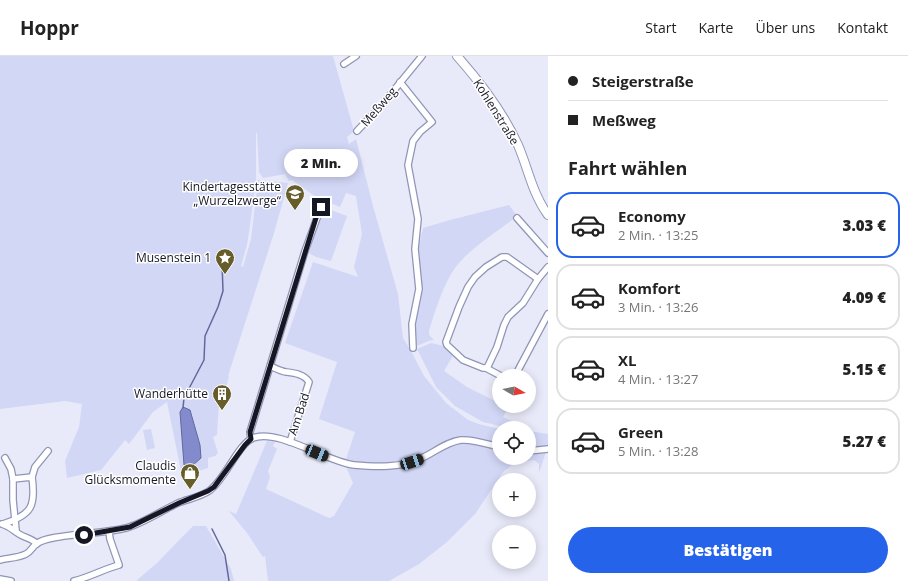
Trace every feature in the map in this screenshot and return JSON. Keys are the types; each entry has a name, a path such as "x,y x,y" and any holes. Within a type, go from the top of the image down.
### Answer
{"street":[{"path":"344,64 356,56"},
{"name":"Meßweg","path":"357,131 422,56"},
{"name":"Kohlenstraße","path":"457,56 486,91 509,128 522,155 528,183 548,215"},
{"name":"Meßweg","path":"400,82 432,122 420,132 413,141 408,165 418,219 415,249 419,289 412,324 413,348"},
{"path":"251,439 250,432 305,251 321,207"},
{"path":"517,218 548,253"},
{"path":"492,371 463,360 447,345 446,342 453,321 468,287 475,277 486,267 502,257 510,258 538,279"},
{"path":"486,368 497,347 508,317 524,302 538,279 547,269"},
{"path":"519,369 548,314"},
{"name":"Am Bad","path":"270,366 302,376 309,382 290,442"},
{"path":"0,560 26,554 37,544 48,539 130,527 179,503 208,491 214,487 251,439 270,437 290,442 346,464 378,466 402,465 421,458 445,445 461,440 475,441 492,445"},
{"path":"536,450 548,448"},
{"path":"2,524 15,520 26,513 31,506 34,500 32,477 34,466 48,451"},
{"path":"5,458 11,470 13,479 12,500 16,530"},
{"path":"13,479 32,477"},
{"path":"2,524 16,530 19,534 34,540 37,544"},
{"path":"74,581 119,565 110,539 109,531"},
{"path":"0,579 11,581"}],"shaded area":[{"path":"0,56 333,56 354,131 347,137 349,144 356,139 398,294 403,338 424,376 446,403 468,420 492,427 492,465 512,465 503,473 492,473 492,489 475,514 447,542 419,564 389,581 268,581 265,556 263,557 247,533 229,511 236,514 267,441 275,442 273,446 277,449 268,471 270,477 266,489 329,518 334,516 353,483 346,467 346,459 355,432 319,419 337,362 285,343 313,262 358,277 354,267 362,234 356,196 346,193 340,207 316,197 292,180 289,181 285,174 263,178 259,172 257,133 256,179 247,245 241,266 243,267 251,239 258,180 288,183 274,233 228,376 225,390 222,390 217,435 213,437 218,453 215,456 208,458 208,468 182,476 167,402 153,412 129,444 125,440 101,470 67,478 65,461 79,427 82,404 65,401 0,409"},
{"path":"509,205 517,216 461,260 443,290 437,307 429,331 429,335 434,340 415,346 413,326 418,302 423,290 421,288 418,250 423,228"},
{"path":"328,209 347,216 331,261 316,257 309,253 319,220 317,219"},
{"path":"431,343 444,346 453,356 444,371 467,387 492,400 492,413 505,413 503,417 512,421 492,421 492,424 483,422 455,406 436,387 417,349"},
{"path":"151,429 155,448 147,450 143,430"},
{"path":"536,432 548,434 548,452 546,452 539,473 539,464 536,462"},
{"path":"193,526 206,526 231,569 234,581 136,581 157,563"}],"water":[{"path":"183,407 190,410 200,445 201,458 193,465 189,466 184,465 180,412"}],"waterway":[{"path":"183,408 184,398 204,360 205,336 218,307 223,291 222,263 220,262"},
{"path":"212,529 225,555 229,581"}],"place":[{"name":"Kindertagesstätte „Wurzelzwerge“","path":"295,211"},
{"name":"Musenstein 1","path":"225,275"},
{"name":"Wanderhütte","path":"222,411"},
{"name":"Claudis Glücksmomente","path":"190,490"}],"route":[{"path":"84,535 130,527 179,503 208,491 214,487 251,439 250,432 316,218 321,207"}]}
